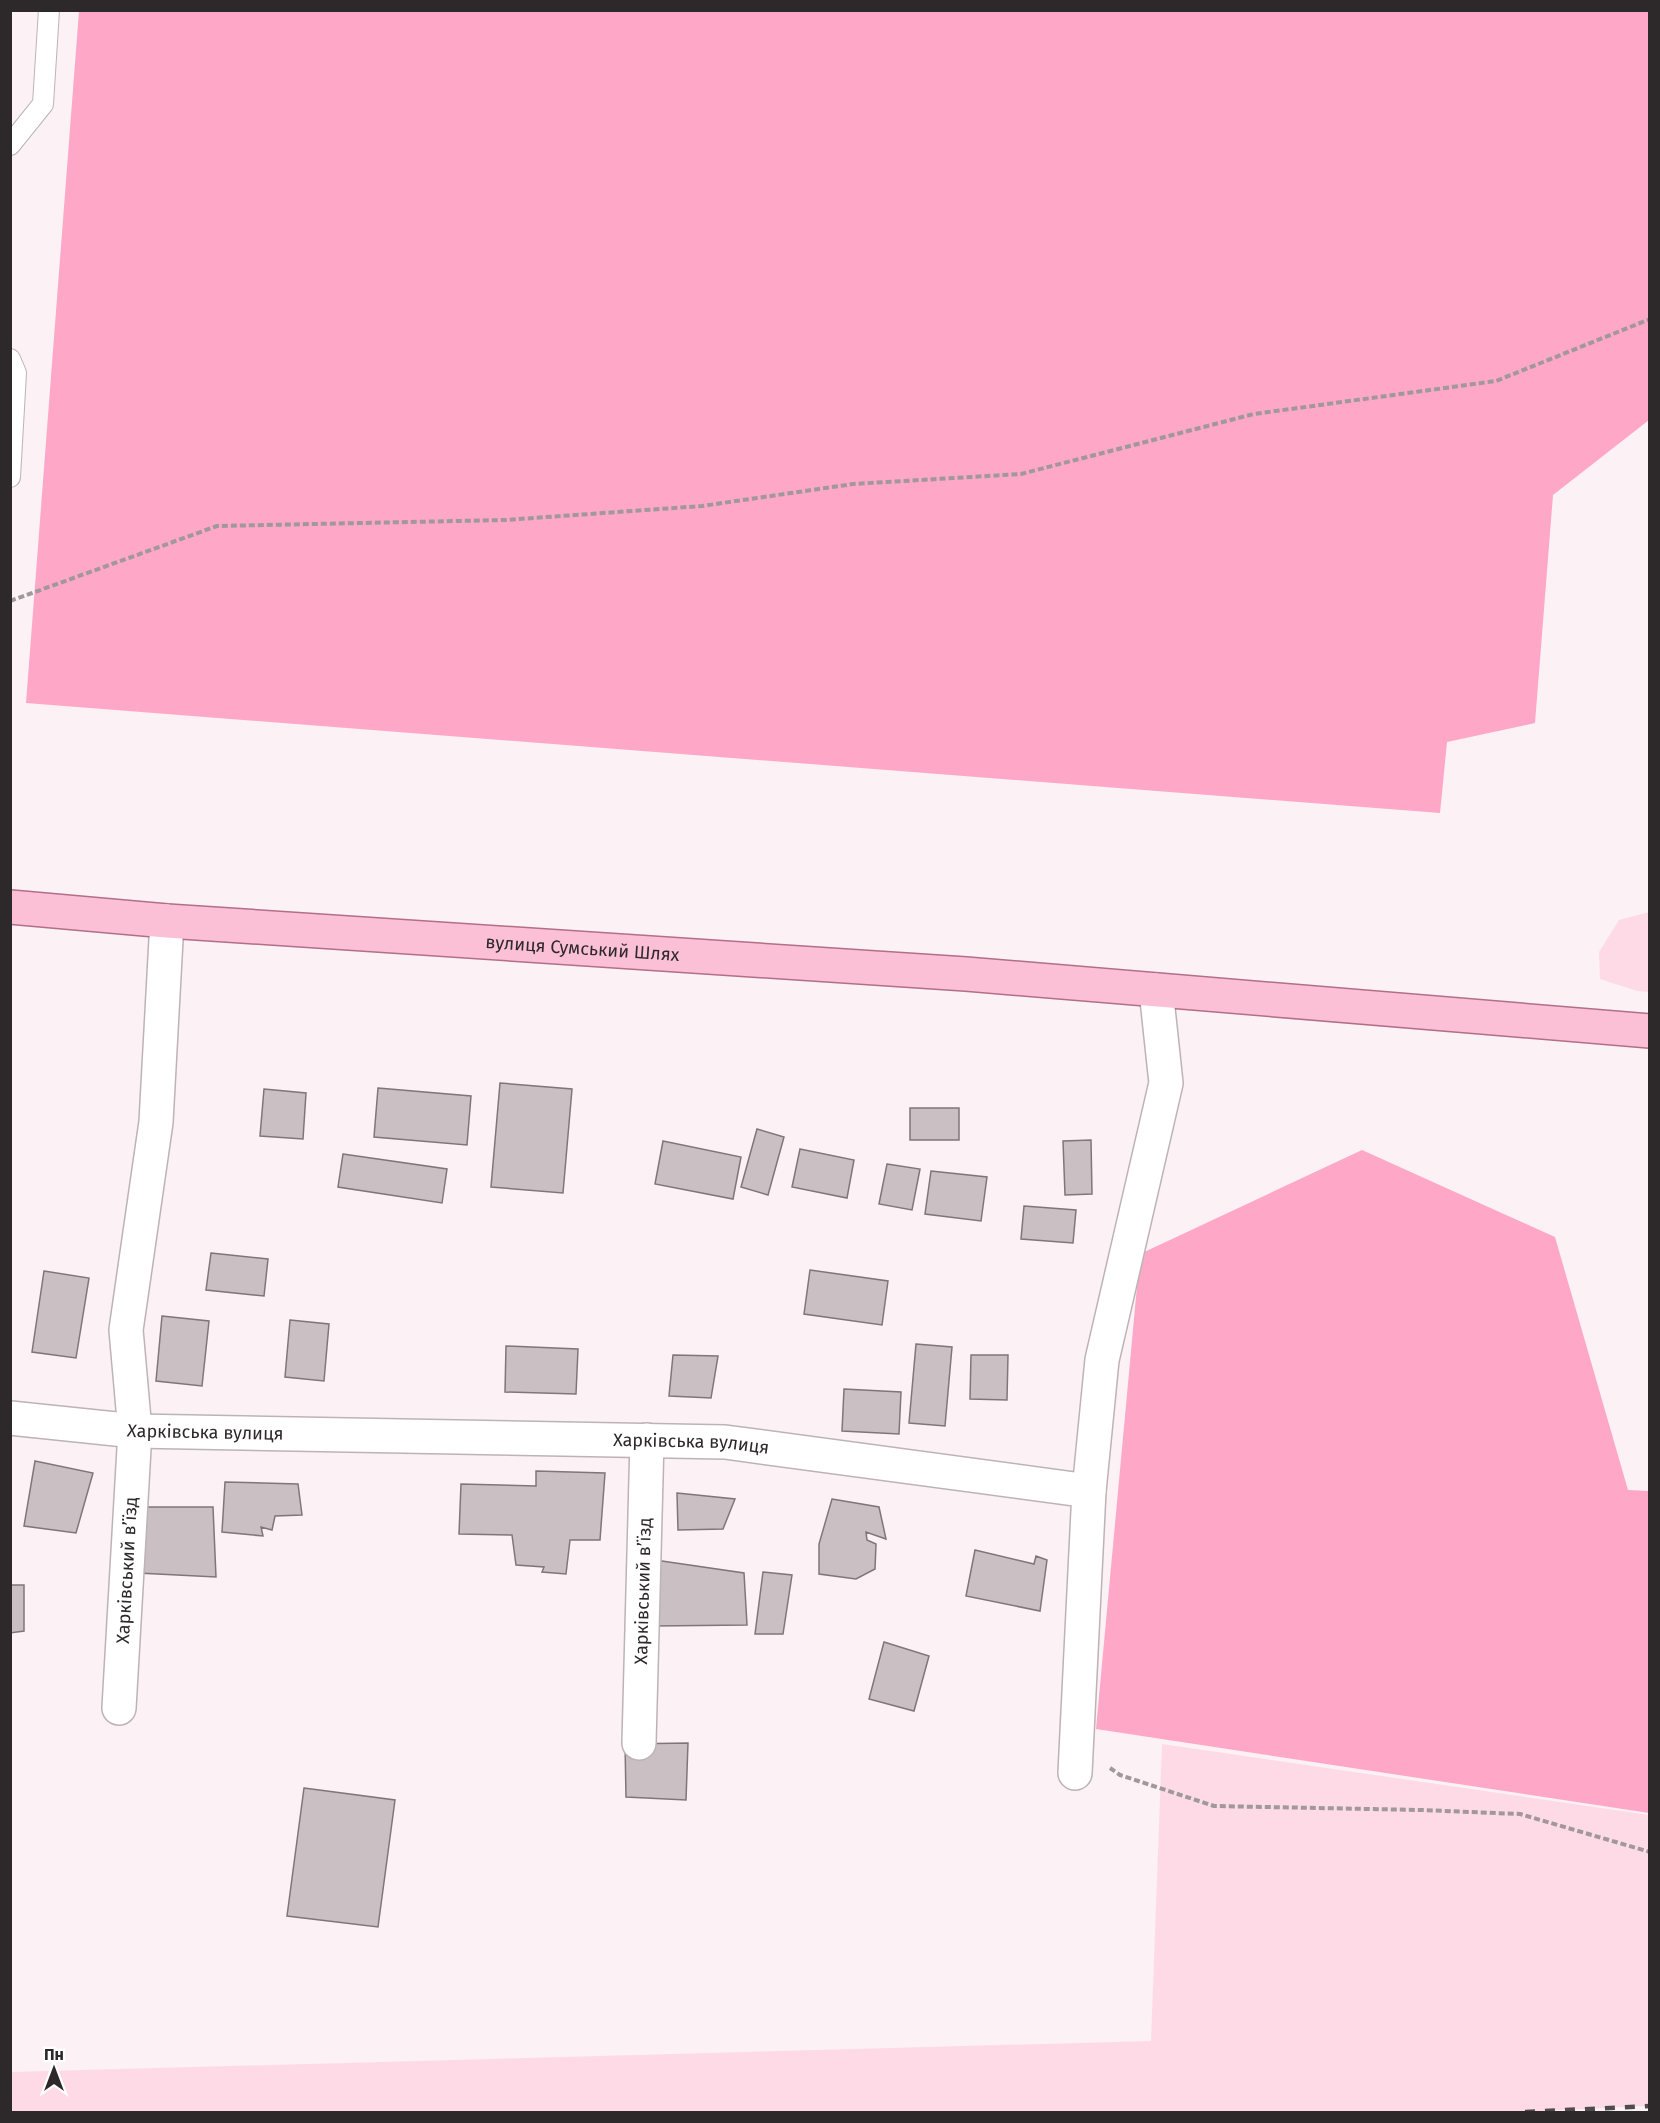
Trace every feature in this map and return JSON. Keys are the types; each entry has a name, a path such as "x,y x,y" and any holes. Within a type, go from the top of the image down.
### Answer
{"main road":[{"name":"вулиця Сумський Шлях","path":"10,907 167,921 966,974 1650,1031"}],"street":[{"name":"Харківський в’їзд","path":"119,1708 135,1431 126,1330 156,1122 167,921"},
{"path":"1076,1759 1089,1491 1102,1360 1166,1083 1156,990"},
{"name":"Харківська вулиця","path":"10,1418 135,1431 725,1442 1089,1491"},
{"name":"Харківський в’їзд","path":"639,1743 646,1440"}],"lane":[{"path":"10,145 42,104 49,10"},
{"path":"10,360 16,373 10,477"}],"path":[{"path":"10,601 217,526 505,520 702,506 853,484 1021,474 1254,414 1496,381 1650,319"},
{"path":"1076,1759 1214,1806 1520,1814 1650,1852"}],"shaded area":[{"path":"79,11 1649,11 1649,420 1553,495 1535,723 1447,742 1440,813 26,703"},
{"path":"1649,912 1649,992 1637,991 1600,979 1599,952 1619,920"},
{"path":"1362,1150 1555,1237 1628,1490 1649,1491 1649,1813 1096,1729 1140,1254"},
{"path":"1162,1744 1649,1815 1649,2106 1518,2112 11,2112 11,2072 1151,2041"}],"building":[{"path":"500,1083 572,1089 563,1193 491,1187"},
{"path":"378,1088 471,1096 467,1145 374,1137"},
{"path":"264,1089 306,1093 303,1139 260,1136"},
{"path":"910,1108 959,1108 959,1140 910,1140"},
{"path":"757,1129 784,1137 768,1195 741,1187"},
{"path":"1091,1140 1092,1194 1065,1195 1063,1141"},
{"path":"663,1141 741,1157 733,1199 655,1184"},
{"path":"800,1149 854,1160 847,1198 792,1187"},
{"path":"343,1154 447,1169 442,1203 338,1187"},
{"path":"887,1164 920,1169 912,1210 879,1204"},
{"path":"931,1171 987,1177 981,1221 925,1214"},
{"path":"1024,1206 1076,1210 1073,1243 1021,1239"},
{"path":"211,1253 268,1259 264,1296 206,1290"},
{"path":"810,1270 888,1281 882,1325 804,1314"},
{"path":"44,1271 89,1278 76,1358 32,1352"},
{"path":"162,1316 209,1321 202,1386 156,1381"},
{"path":"290,1320 329,1324 324,1381 285,1377"},
{"path":"916,1344 952,1347 945,1426 909,1423"},
{"path":"506,1346 578,1349 576,1394 505,1392"},
{"path":"673,1355 718,1356 711,1398 669,1396"},
{"path":"971,1355 1008,1355 1007,1400 970,1399"},
{"path":"844,1389 901,1392 899,1434 842,1431"},
{"path":"35,1461 93,1473 76,1533 24,1526"},
{"path":"536,1471 605,1473 600,1540 570,1540 566,1574 542,1572 544,1567 516,1565 512,1535 459,1534 461,1484 536,1486"},
{"path":"225,1482 298,1484 302,1515 275,1516 272,1530 261,1527 263,1536 222,1532"},
{"path":"677,1493 735,1499 723,1529 678,1530"},
{"path":"832,1499 879,1507 886,1539 866,1532 867,1540 876,1544 875,1569 856,1579 819,1574 819,1544"},
{"path":"145,1507 213,1507 216,1577 138,1573"},
{"path":"975,1550 1034,1564 1036,1556 1047,1560 1040,1611 966,1596"},
{"path":"655,1560 744,1573 747,1625 653,1626"},
{"path":"763,1572 792,1575 783,1634 755,1634"},
{"path":"10,1585 24,1585 24,1631 10,1633"},
{"path":"884,1642 929,1656 914,1711 869,1699"},
{"path":"688,1743 686,1800 626,1797 625,1744"},
{"path":"304,1788 395,1800 378,1927 287,1916"}],"railway":[{"path":"1525,2112 1650,2106"}]}
